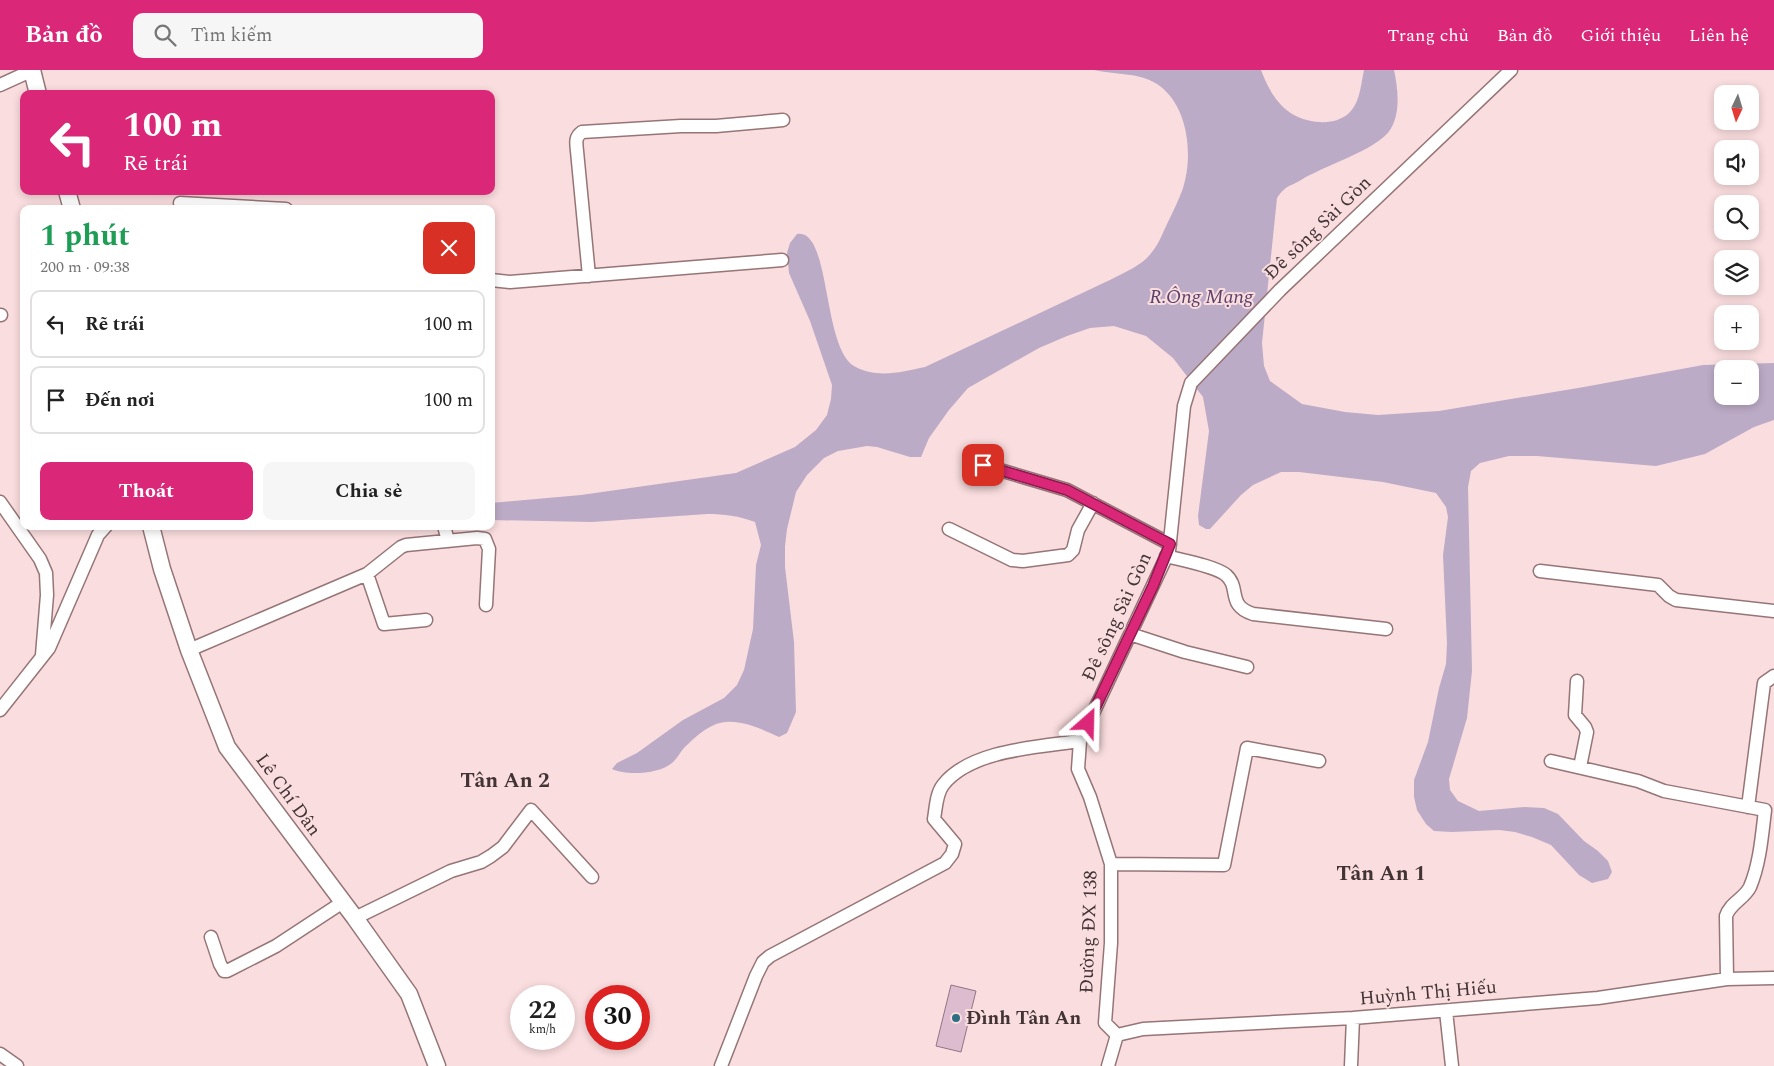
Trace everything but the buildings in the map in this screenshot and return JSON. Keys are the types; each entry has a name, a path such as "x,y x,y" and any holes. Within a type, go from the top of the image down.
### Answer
{"street":[{"path":"0,85 32,70 37,90"},
{"name":"Đê sông Sài Gòn","path":"1080,741 1170,544 1184,406 1192,383 1267,306 1280,290 1510,70"},
{"path":"589,276 576,151 577,135 582,132 681,126 716,126 783,120"},
{"path":"180,203 215,205"},
{"path":"495,280 510,282 782,260"},
{"path":"983,465 1067,490 1170,544"},
{"path":"0,502 40,559 46,573 47,595 42,658"},
{"path":"948,529 1012,560 1023,561 1068,555 1073,550 1078,530 1093,503"},
{"path":"0,710 42,658 53,638 98,535 102,530"},
{"name":"Lê Chí Dân","path":"152,530 162,569 189,650 227,747 355,918 409,994 437,1066"},
{"path":"445,530 448,541"},
{"path":"189,650 367,574 401,547 477,538 485,539 489,548 486,605"},
{"path":"1166,556 1220,571 1228,577 1238,606 1244,611 1253,614 1386,630"},
{"path":"1540,571 1658,585 1676,600 1774,611"},
{"path":"367,574 384,624 426,620"},
{"path":"1130,634 1185,652 1247,666"},
{"path":"1748,807 1764,683 1774,676"},
{"path":"1577,681 1575,715 1587,732 1580,767"},
{"path":"721,1066 763,962 770,956 945,863 952,854 955,844 934,819 936,802 942,786 954,774 980,759 1013,750 1080,741"},
{"name":"Đường ĐX 138","path":"1080,741 1078,769 1090,797 1111,864 1111,943 1105,1022 1117,1035"},
{"path":"1111,864 1224,865 1247,748 1319,761"},
{"path":"1551,761 1638,781 1660,790 1765,810 1757,863 1750,888 1727,910 1727,979"},
{"path":"355,918 451,871 481,862 491,856 503,847 531,810 592,877"},
{"path":"211,937 220,964 224,971 227,971 276,946 343,902"},
{"name":"Huỳnh Thị Hiếu","path":"1117,1035 1143,1029 1353,1018 1598,998 1727,979 1774,978"},
{"path":"1446,1010 1452,1066"},
{"path":"1351,1066 1353,1018"},
{"path":"1108,1066 1117,1035"},
{"path":"0,1054 17,1066"}],"water":[{"name":"R.Ông Mạng","path":"1094,70 1261,70 1270,90 1282,106 1298,117 1324,122 1339,119 1353,109 1360,93 1364,70 1394,70 1397,85 1397,109 1390,130 1374,144 1362,151 1288,187 1277,198 1262,343 1264,366 1270,381 1302,404 1345,412 1378,415 1439,411 1703,365 1714,365 1714,405 1759,405 1759,363 1774,363 1774,420 1754,427 1705,454 1656,466 1537,456 1509,456 1480,463 1471,471 1468,487 1472,671 1467,718 1449,779 1450,790 1458,801 1479,811 1524,807 1544,808 1558,814 1584,841 1608,861 1612,872 1608,879 1592,883 1579,875 1551,845 1515,832 1499,830 1434,831 1426,824 1417,810 1414,797 1414,780 1428,742 1446,664 1447,643 1443,555 1448,517 1446,507 1436,493 1383,482 1299,472 1281,472 1253,485 1241,495 1210,529 1206,529 1199,525 1198,516 1209,431 1203,397 1173,358 1146,336 1114,326 1090,328 1067,336 1039,348 968,388 929,438 921,457 910,457 877,447 867,446 838,451 824,458 807,475 796,492 787,529 785,567 794,642 796,712 787,733 779,737 746,724 737,722 720,723 698,735 674,761 659,770 643,773 626,773 612,769 617,763 637,753 683,720 724,698 737,685 744,670 753,629 756,565 761,545 755,522 719,514 592,522 495,520 495,503 581,495 736,473 795,447 816,430 827,415 832,385 810,321 789,273 787,253 790,243 797,234 808,237 816,249 822,268 836,336 844,354 854,366 862,370 880,373 925,367 1112,279 1139,264 1148,257 1157,245 1174,210 1186,178 1188,163 1186,133 1176,105 1168,93 1157,84 1142,77"}],"place":[{"name":"Đình Tân An","path":"956,1018"}],"district":[{"name":"Tân An 2","path":"505,781"},
{"name":"Tân An 1","path":"1381,874"}],"route":[{"path":"983,465 1067,490 1170,544 1153,586 1088,723"}]}
